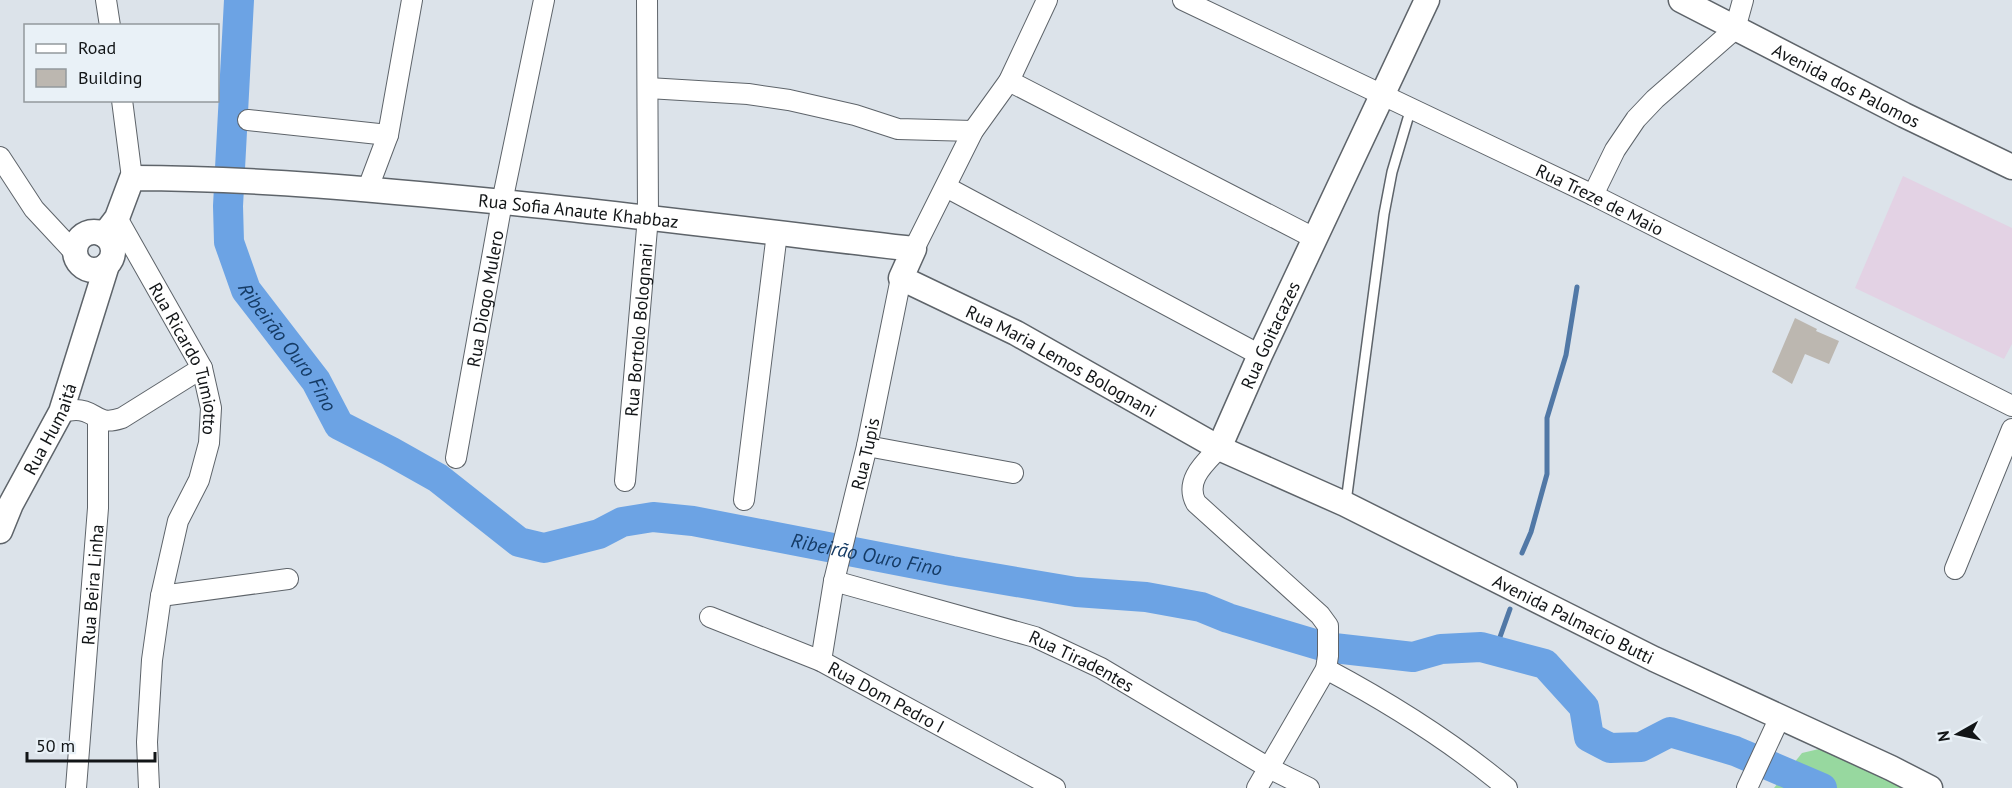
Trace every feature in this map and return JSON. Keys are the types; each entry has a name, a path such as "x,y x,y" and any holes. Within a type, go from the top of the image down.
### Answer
{"street":[{"path":"106,0 110,24"},
{"path":"368,188 388,135 412,0"},
{"name":"Rua Diogo Mulero","path":"456,458 502,202 544,0"},
{"name":"Rua Bortolo Bolognani","path":"625,481 648,217 647,0"},
{"path":"914,249 973,131 1009,81 1047,0"},
{"name":"Rua Treze de Maio","path":"1183,0 1593,195 2012,406"},
{"name":"Rua Goitacazes","path":"1327,662 1328,626 1302,597 1196,502 1191,494 1192,481 1219,448 1314,238 1427,0"},
{"name":"Avenida dos Palomos","path":"1681,0 1904,115 2012,167"},
{"path":"1593,195 1615,150 1635,118 1735,29 1743,0"},
{"path":"1009,81 1314,238"},
{"path":"648,88 748,94 789,100 844,112 898,129 973,131"},
{"path":"76,257 76,244 81,237 110,227 132,178 122,102"},
{"path":"248,120 388,135"},
{"path":"0,157 34,209 83,267 99,270 107,265"},
{"name":"Rua Sofia Anaute Khabbaz","path":"132,178 194,178 368,188 648,217 914,249"},
{"path":"946,187 1260,355"},
{"name":"Rua Humaitá","path":"0,531 11,504 62,412 111,258 113,250 110,241 110,227"},
{"name":"Rua Ricardo Tumiotto","path":"110,227 201,368 211,408 208,443 199,480 178,521 160,596 150,684 147,742 149,788"},
{"path":"744,500 777,233"},
{"name":"Rua Tupis","path":"821,660 836,573 867,446 901,278 914,249"},
{"name":"Rua Humaitá","path":"76,257 90,322"},
{"name":"Rua Maria Lemos Bolognani","path":"901,278 1016,333 1219,448"},
{"path":"62,412 76,410 109,422 122,418 201,368"},
{"name":"Rua Beira Linha","path":"76,788 98,508 98,419"},
{"path":"1955,569 2012,429"},
{"path":"867,446 1012,473"},
{"name":"Avenida Palmacio Butti","path":"1219,448 1345,504 1654,659 1930,788"},
{"name":"Rua Tiradentes","path":"836,573 1035,637 1101,668 1269,768 1309,788"},
{"path":"160,596 288,579"},
{"name":"Rua Dom Pedro I","path":"710,617 821,660 1055,788"},
{"path":"1257,788 1327,662 1476,762 1507,788"},
{"path":"1747,788 1780,717"}],"lane":[{"path":"1345,504 1384,214 1392,172 1411,108"}],"shaded area":[{"path":"1903,176 2012,228 2012,344 2004,359 1855,288"}],"green space":[{"path":"1819,749 1872,770 1906,788 1774,788 1802,753"}],"building":[{"path":"1795,318 1839,341 1829,364 1805,354 1792,384 1772,372"}],"waterway":[{"name":"Ribeirão Ouro Fino","path":"239,0 228,206 229,242 246,290 316,381 339,425 438,478 519,542 544,548 599,534 622,522 653,517 693,521 952,571 1076,592 1146,597 1201,607 1228,618 1325,647 1413,657 1441,649 1481,647 1545,664 1584,707 1589,737 1610,748 1641,747 1670,732 1735,751 1822,788"},
{"path":"1522,553 1531,532 1547,474 1547,418 1566,355 1577,287"},
{"path":"1495,651 1510,609"}]}
